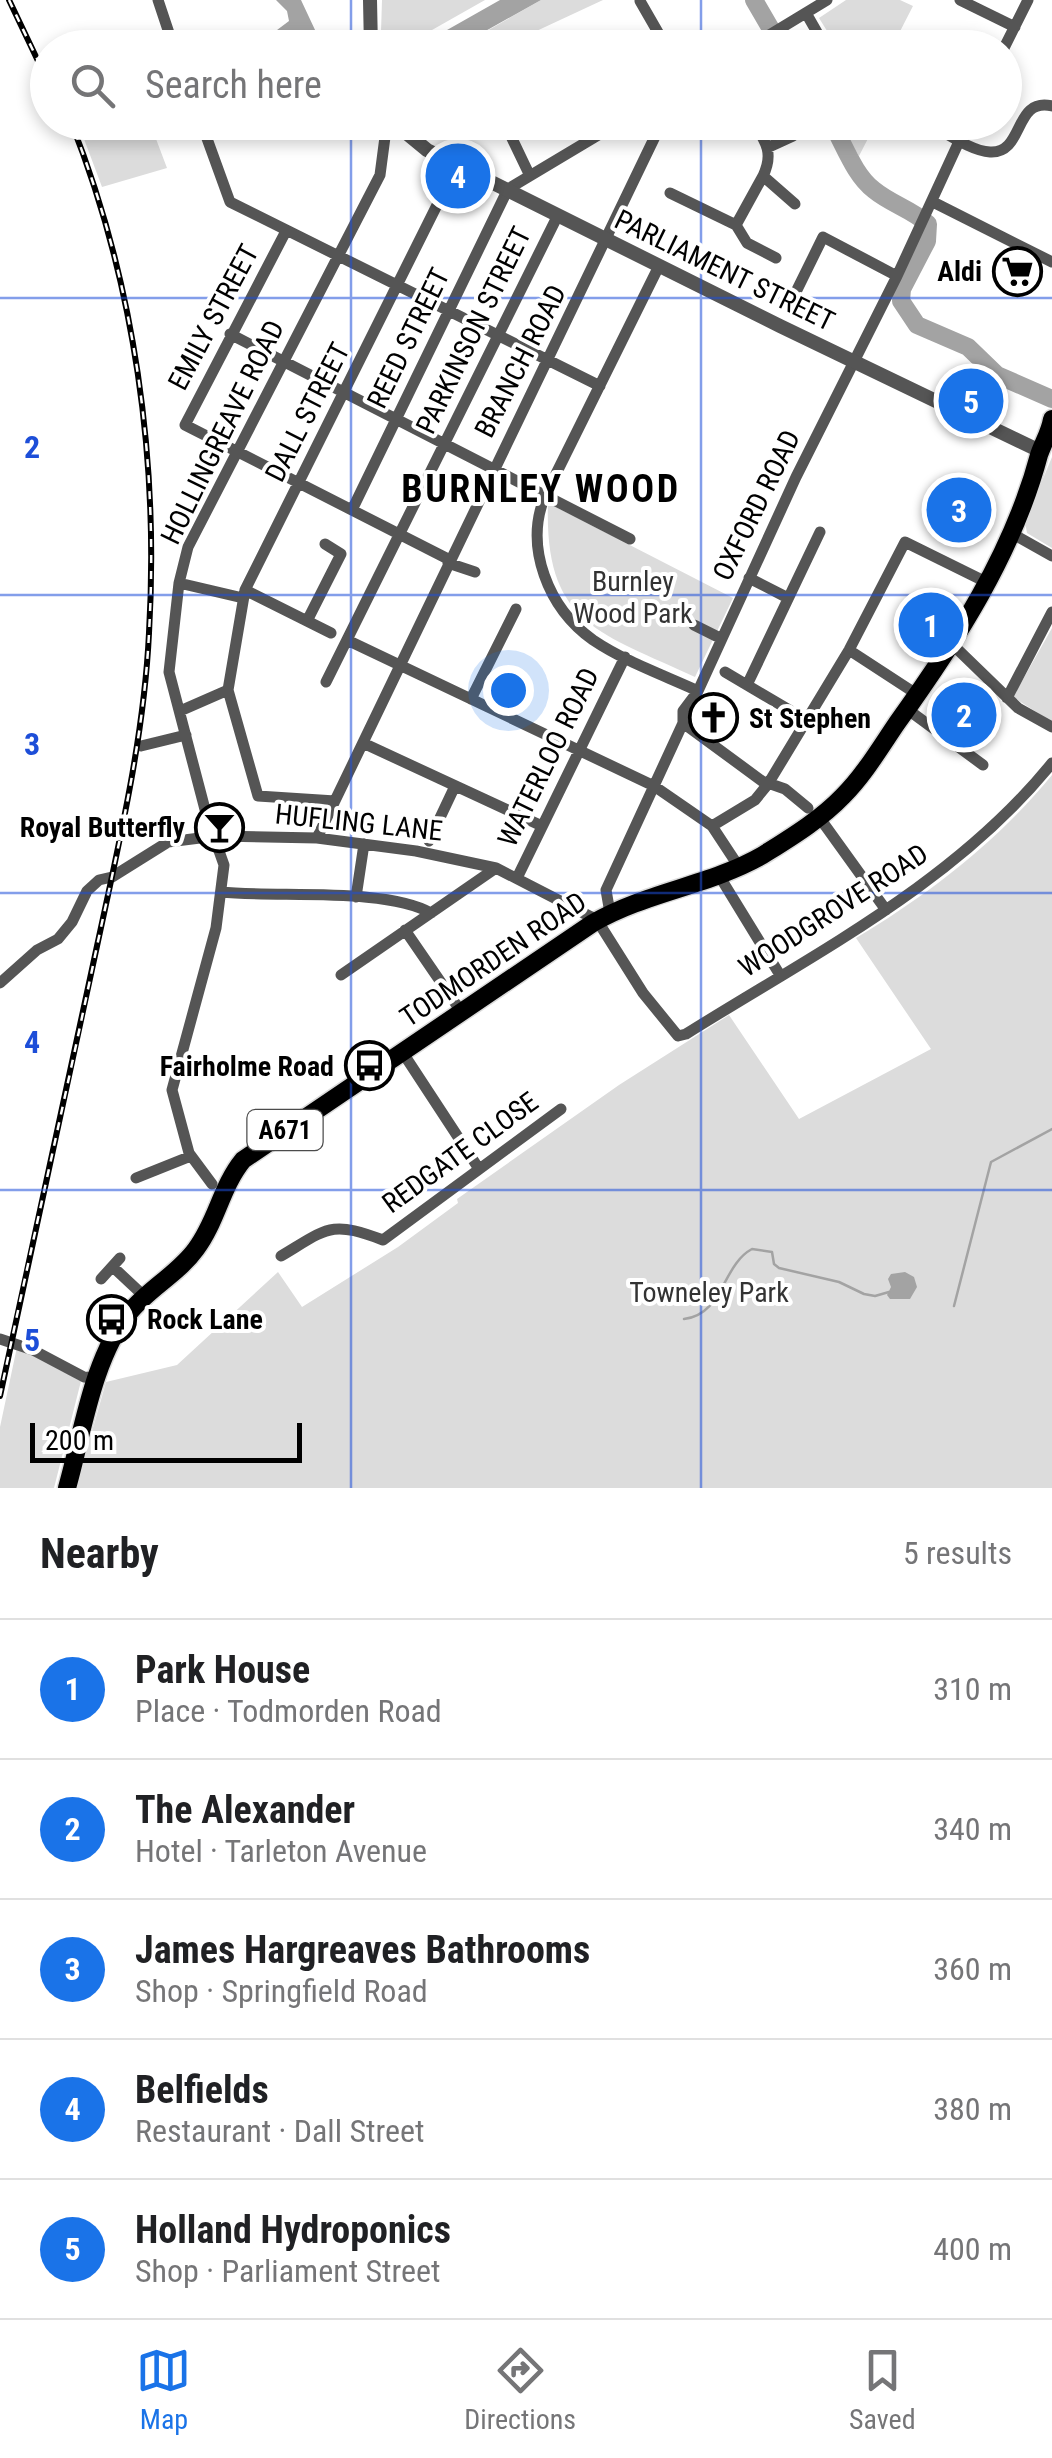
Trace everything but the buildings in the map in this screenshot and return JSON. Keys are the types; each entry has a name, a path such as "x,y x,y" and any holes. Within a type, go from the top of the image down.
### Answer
{"highway":[{"name":"TODMORDEN ROAD","path":"68,1488 98,1378 120,1325 196,1250 207,1233 222,1190 242,1160 604,916 739,868 845,794 952,644 1032,488 1052,419"}],"street":[{"path":"158,0 168,30"},
{"path":"370,0 371,30"},
{"path":"778,30 828,0"},
{"path":"960,0 1015,28 1028,0"},
{"path":"640,1 657,30"},
{"path":"806,13 816,30"},
{"path":"1022,120 1031,108 1052,106"},
{"path":"208,140 230,202 600,386"},
{"name":"HOLLINGREAVE ROAD","path":"212,1184 192,1156 172,1090 212,945 224,865 170,672 179,582 188,548 380,176 386,140"},
{"name":"PARLIAMENT STREET","path":"415,140 428,150 659,266 1040,450"},
{"path":"513,140 530,176"},
{"path":"508,189 590,140"},
{"name":"BRANCH ROAD","path":"317,838 654,140"},
{"path":"736,225 768,166 769,147 765,140"},
{"path":"769,147 784,140"},
{"path":"960,140 986,152 998,152 1012,140"},
{"name":"OXFORD ROAD","path":"604,916 606,890 683,723 683,711 698,691 960,140"},
{"name":"DALL STREET","path":"228,690 244,594 457,165"},
{"path":"763,176 796,204"},
{"name":"REED STREET","path":"352,510 508,189"},
{"path":"670,193 736,225 747,243 776,258"},
{"path":"931,205 1052,262"},
{"name":"PARKINSON STREET","path":"326,682 558,214"},
{"name":"EMILY STREET","path":"238,451 184,426 286,231"},
{"path":"791,302 823,238 898,276"},
{"path":"659,266 545,496 539,510 536,546 547,584 570,618 592,639 698,691"},
{"path":"230,334 630,540"},
{"path":"238,451 475,572"},
{"path":"746,685 820,532"},
{"path":"1011,533 1052,556"},
{"path":"712,826 755,800 768,784 849,650 905,542 986,582"},
{"path":"306,621 341,554 325,544"},
{"path":"749,578 788,598"},
{"path":"179,582 244,594 331,633"},
{"path":"472,699 516,609"},
{"path":"1007,698 1052,612"},
{"path":"694,624 720,638"},
{"path":"347,640 654,786 712,826 739,868"},
{"path":"952,644 1007,698 1031,718 1052,728"},
{"path":"849,650 983,765"},
{"name":"WATERLOO ROAD","path":"517,878 625,657"},
{"path":"725,672 808,721"},
{"path":"180,711 228,690 258,796 335,801"},
{"path":"683,723 768,784 785,789 813,813 886,910"},
{"path":"141,746 186,735"},
{"path":"363,743 542,826"},
{"name":"WOODGROVE ROAD","path":"604,916 672,1032 678,1036 686,1034 929,882 1032,788 1052,762"},
{"path":"429,841 455,786"},
{"name":"HUFLING LANE","path":"0,982 38,950 58,939 98,880 112,877 168,842 216,836 317,838 464,859 496,868 604,916"},
{"path":"356,897 364,844"},
{"path":"342,975 496,868"},
{"path":"720,877 780,975"},
{"path":"222,892 356,897 420,906 431,912"},
{"path":"405,930 462,1013"},
{"path":"403,1053 479,1168"},
{"name":"REDGATE CLOSE","path":"281,1256 327,1228 348,1227 384,1240 560,1109"},
{"path":"136,1178 192,1156"},
{"path":"102,1279 116,1262 145,1297"},
{"path":"0,1339 33,1350 84,1377 98,1378"}],"green space":[{"path":"382,0 485,0 432,30 381,30"},
{"path":"541,0 603,0 539,30 488,30"},
{"path":"846,0 900,0 913,6 901,30 826,30 819,18"},
{"path":"84,140 156,140 167,168 102,187"},
{"path":"849,140 867,140 859,156"},
{"path":"1052,457 1052,548 1027,533 1025,522"},
{"name":"Burnley Wood Park","path":"548,503 733,598 695,677 605,634 567,599 556,575 549,543"},
{"path":"1052,628 1052,722 1013,697"},
{"name":"Towneley Park","path":"1052,775 1052,1488 76,1488 106,1382 177,1365 278,1272 302,1307 398,1247 458,1203 457,1199 619,1085 729,1015 799,1119 931,1049 856,938 961,865 1009,822"},
{"path":"17,1347 81,1381 54,1488 0,1488 0,1427"}],"shaded area":[{"path":"276,0 301,0 315,30 277,30 289,21 287,11"},
{"path":"500,0 541,0 487,30 447,30"},
{"path":"905,1272 914,1277 917,1287 910,1299 890,1299 888,1279 891,1274"}],"waterway":[{"path":"754,0 772,30"},
{"path":"840,140 867,184 928,224 927,241 902,289 901,301 917,325 968,347 997,375 1052,399"},
{"path":"954,1306 991,1162 1052,1129"},
{"path":"684,1319 707,1308 734,1266 752,1249 772,1252 779,1268 839,1282 864,1294 889,1292"}],"railway":[{"path":"9,0 30,44"},
{"path":"0,1396 122,829 142,712 149,633 150,503 138,373 112,246 77,140"}],"place":[{"name":"Belfields","path":"458,176"},
{"name":"Aldi","path":"1017,271"},
{"name":"Holland Hydroponics","path":"971,401"},
{"name":"James Hargreaves Bathrooms","path":"959,510"},
{"name":"Park House","path":"931,625"},
{"name":"The Alexander","path":"964,715"},
{"name":"St Stephen","path":"714,718"},
{"name":"Royal Butterfly","path":"220,827"},
{"name":"Fairholme Road","path":"369,1066"},
{"name":"Rock Lane","path":"112,1319"}],"district":[{"name":"BURNLEY WOOD","path":"541,489"}]}
